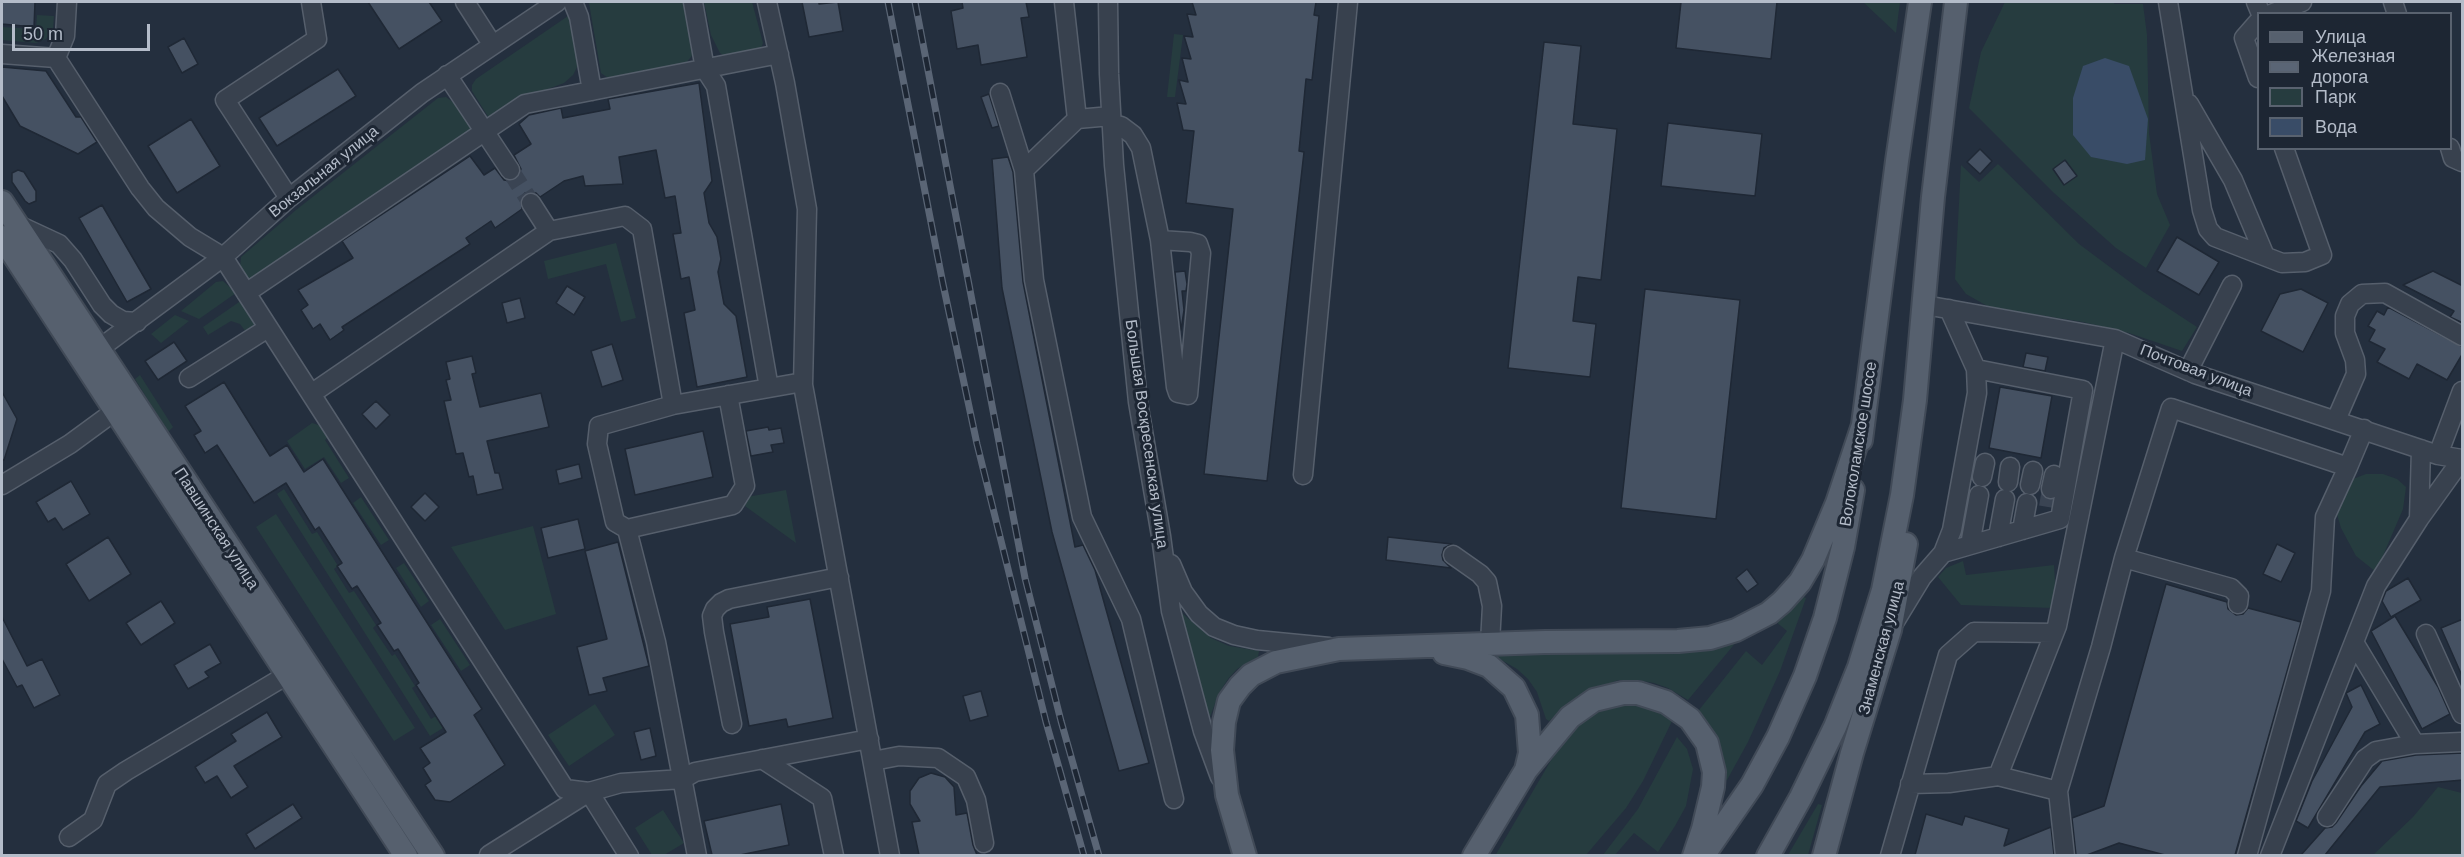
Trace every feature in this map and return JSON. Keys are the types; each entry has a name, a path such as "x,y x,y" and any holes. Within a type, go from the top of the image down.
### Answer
{"main road":[{"name":"Волоколамское шоссе","path":"1703,855 1752,785 1778,737 1806,676 1825,618 1843,547 1863,425 1920,2"},
{"path":"1768,855 1801,797 1835,727 1859,666 1885,579 1902,495 1915,400 1933,196 1956,2"},
{"path":"1952,33 1961,2"},
{"name":"Павшинская улица","path":"2,202 9,230 90,356 432,855"},
{"name":"Павшинская улица","path":"90,356 115,411 406,855"},
{"name":"Знаменская улица","path":"1824,855 1852,753 1890,630 1901,580 1908,526 1915,400"},
{"path":"1227,795 1222,750 1224,722 1229,701 1239,686 1251,675 1276,662 1339,648 1678,641 1710,638 1736,630 1769,613 1800,582 1813,560 1837,503 1863,425"},
{"path":"1416,648 1468,658 1489,666 1514,688 1527,715 1530,753 1526,770"},
{"path":"1474,855 1526,770 1570,717 1594,700 1630,693 1652,696 1687,716 1700,730 1712,758 1713,787 1694,855"},
{"name":"Большая Воскресенская улица","path":"1227,795 1245,855"}],"street":[{"path":"56,58 64,36 67,2"},
{"path":"289,198 225,100 317,39 310,2"},
{"path":"465,2 492,44"},
{"name":"Вокзальная улица","path":"90,356 223,257 289,198 447,75 556,2"},
{"path":"573,2 579,17 592,91"},
{"path":"693,2 705,69 716,86 769,388"},
{"path":"767,2 779,54 807,209 803,382 890,855"},
{"path":"1064,2 1077,119"},
{"name":"Большая Воскресенская улица","path":"1108,2 1114,165 1138,402 1161,536 1171,611 1203,731 1227,795"},
{"path":"1304,475 1348,2"},
{"path":"1912,2 1915,40"},
{"path":"2168,2 2204,221 2215,237 2282,263 2294,263 2322,255 2285,150"},
{"path":"2276,12 2302,2"},
{"path":"2257,24 2244,38 2257,73"},
{"path":"2,54 56,58"},
{"path":"246,292 525,104 779,54"},
{"path":"56,58 140,188 156,208 190,237 223,257 559,781 565,789 589,792"},
{"path":"447,75 510,170"},
{"path":"1000,93 1024,170 1034,280 1082,517 1131,619 1174,799"},
{"path":"2183,95 2233,180 2265,256"},
{"path":"1024,170 1077,119 1111,119 1133,135 1142,148 1160,240 1176,387 1178,393 1188,395 1201,253 1198,244 1160,240"},
{"path":"2451,150 2453,158 2463,162"},
{"path":"531,203 549,231"},
{"path":"311,394 549,231 625,216 642,229 673,405"},
{"path":"9,230 58,244 74,260 102,305 111,314 123,321 137,322"},
{"path":"2188,371 2232,285"},
{"path":"2336,420 2356,374 2355,360 2345,333 2345,316 2350,304 2362,294 2385,293 2463,336"},
{"name":"Почтовая улица","path":"1925,305 2115,339 2188,371 2430,452 2462,459"},
{"path":"1890,630 1922,577 1943,553 1952,530 1966,460 1977,393 1976,369 1949,309"},
{"path":"189,378 268,328"},
{"path":"1998,777 2057,626 2115,339"},
{"path":"1943,553 2022,530 2049,499 2060,519 2083,390 1976,369"},
{"path":"698,855 656,642 627,530 615,522 597,444 599,426 673,405 803,382"},
{"path":"2419,519 2430,452 2463,391"},
{"path":"627,530 733,505 745,486 728,395"},
{"path":"2065,855 2058,791 2101,647 2124,558 2170,408 2348,467"},
{"path":"2,484 70,444 115,411"},
{"path":"2247,855 2321,591 2325,517 2364,429"},
{"path":"2270,855 2376,586 2419,519 2462,459"},
{"path":"1970,545 1982,478"},
{"path":"1998,537 2008,483"},
{"path":"2022,530 2030,487"},
{"path":"1161,536 1183,592 1199,614 1214,627 1234,635 1257,640 1339,648"},
{"path":"1453,555 1487,582 1492,606 1490,644"},
{"path":"2124,558 2230,588 2239,596 2238,604"},
{"path":"732,724 714,632 712,616 715,609 729,599 839,577"},
{"path":"1890,855 1948,655 1974,632 2054,633"},
{"path":"2426,634 2463,714"},
{"path":"2355,644 2415,744"},
{"path":"69,837 93,820 107,784 287,675"},
{"path":"489,855 589,792 621,783 683,778 695,772 869,739"},
{"path":"2327,817 2365,759 2376,752 2415,744 2463,742"},
{"path":"873,761 899,756 938,758 966,777 976,800 984,843"},
{"path":"762,759 822,798 834,855"},
{"path":"1910,784 1949,783 1998,777 2024,781 2058,791"},
{"path":"589,792 629,855"}],"green space":[{"path":"590,2 686,2 695,52 686,63 608,78 601,73"},
{"path":"704,2 752,2 763,43 761,48 724,56 720,53 711,35"},
{"path":"1863,2 1900,2 1896,33"},
{"path":"2005,2 2143,4 2147,35 2149,133 2157,194 2170,225 2146,268 2116,248 2054,193 1969,108 1981,52"},
{"path":"37,15 54,16 53,30 46,39 36,43 2,40 2,27 36,29"},
{"path":"568,16 572,19 578,52 578,65 573,75 564,83 518,100 489,118 472,91 472,85 476,79"},
{"path":"1174,34 1183,35 1175,97 1167,97"},
{"path":"446,97 457,105 473,130 248,281 240,268 241,257 296,210 438,98"},
{"path":"1998,164 2079,244 2142,291 2197,327 2182,351 2129,333 2083,322 1989,307 1966,294 1955,279 1961,165 1979,182"},
{"path":"616,243 636,318 621,322 606,264 548,279 544,261"},
{"path":"223,281 236,293 199,319 181,311 216,282"},
{"path":"242,300 256,321 251,329 246,332 240,324 231,321 208,335 203,327"},
{"path":"175,315 189,321 161,343 151,334"},
{"path":"140,375 173,427 168,432 135,379"},
{"path":"312,423 322,426 329,436 325,440 349,478 341,483 324,457 305,469 287,441"},
{"path":"2366,474 2383,474 2397,479 2406,487 2403,509 2376,572 2356,556 2341,528 2336,511 2343,489 2353,479"},
{"path":"284,489 312,534 317,532 338,566 334,569 349,593 354,591 376,625 373,628 392,656 395,654 415,686 412,688 431,719 436,716 443,728 430,736 277,494"},
{"path":"786,490 796,543 745,506 747,497"},
{"path":"361,497 389,540 381,545 353,503"},
{"path":"276,514 415,728 394,741 256,527"},
{"path":"533,526 556,614 505,630 451,547"},
{"path":"1963,561 1966,575 2054,565 2053,608 1961,605 1938,577 1946,568"},
{"path":"404,563 429,601 421,607 396,568"},
{"path":"1799,595 1806,598 1780,671 1748,742 1727,780 1721,779 1715,735 1699,710 1746,651 1762,665 1787,631 1775,621"},
{"path":"1182,613 1211,638 1229,646 1259,651 1258,657 1237,669 1228,679 1219,693 1210,717 1208,717"},
{"path":"440,619 470,665 461,671 431,625"},
{"path":"1737,641 1688,700 1654,683 1619,680 1577,697 1549,721 1546,719 1537,692 1528,679 1517,669 1491,654"},
{"path":"595,704 615,735 569,766 548,735"},
{"path":"1640,705 1662,711 1673,719 1643,781 1626,808 1586,855 1495,856 1557,750 1573,730 1598,710"},
{"path":"1677,737 1687,749 1693,769 1686,806 1675,826 1658,852 1634,833 1615,855 1603,855 1638,809"},
{"path":"2438,787 2462,793 2462,855 2373,855 2413,817"},
{"path":"1818,804 1822,805 1808,855 1788,855"},
{"path":"663,810 684,843 664,855 652,855 635,828"}],"water":[{"path":"2105,58 2129,66 2148,119 2145,160 2127,164 2091,157 2073,135 2073,98 2083,66"}],"building":[{"path":"2,2 35,2 34,27 2,24"},
{"path":"368,2 429,2 442,21 399,49"},
{"path":"802,2 819,2 819,4 838,2 843,31 809,37"},
{"path":"962,2 1026,2 1029,17 1021,18 1027,57 981,65 978,45 957,49 951,11 963,8"},
{"path":"1192,2 1316,2 1314,15 1319,16 1312,80 1306,79 1299,151 1304,152 1267,481 1204,474 1233,209 1186,203 1194,131 1183,130 1177,103 1186,104 1179,80 1188,82 1182,58 1191,59 1184,36 1193,37 1187,14 1196,15"},
{"path":"1681,2 1777,2 1771,59 1676,48"},
{"path":"184,38 198,64 182,73 168,47"},
{"path":"1544,42 1581,46 1573,124 1617,129 1601,280 1578,277 1573,321 1596,324 1590,377 1508,368"},
{"path":"2,67 46,71 76,117 81,117 97,142 78,154 20,126 2,96"},
{"path":"338,69 356,96 277,146 259,118"},
{"path":"699,83 712,181 704,193 709,223 717,237 721,259 718,272 724,304 736,316 747,377 697,387 684,313 695,310 689,277 681,279 673,234 681,233 675,196 665,198 656,150 619,157 623,184 585,186 583,176 564,181 540,197 536,193 525,193 521,198 522,209 495,228 491,221 466,238 470,244 342,327 344,330 330,340 320,324 313,329 301,310 308,305 298,290 353,258 342,241 470,156 484,175 495,168 504,180 517,179 521,169 514,155 531,144 519,124 529,115 561,108 563,118 610,109 608,99"},
{"path":"989,94 999,126 992,128 981,97"},
{"path":"191,119 220,166 177,193 148,146"},
{"path":"1668,123 1762,134 1755,196 1661,186"},
{"path":"1980,149 1992,161 1980,174 1967,162"},
{"path":"1008,157 1013,172 1023,282 1075,547 1083,545 1095,570 1149,763 1119,771 1052,532 1002,288 992,159"},
{"path":"2065,160 2077,176 2064,185 2053,169"},
{"path":"18,170 24,172 36,191 36,201 29,204 25,201 12,182 12,173"},
{"path":"102,205 151,289 127,302 79,218"},
{"path":"2177,237 2219,262 2199,295 2157,271"},
{"path":"1185,271 1187,284 1186,291 1182,291 1184,310 1181,330 1175,272"},
{"path":"2433,271 2463,286 2463,323 2450,317 2454,311 2403,285"},
{"path":"567,286 585,297 574,315 556,303"},
{"path":"1645,289 1740,300 1716,519 1621,508"},
{"path":"2301,289 2328,303 2303,352 2261,331 2280,294"},
{"path":"520,298 525,318 507,323 502,303"},
{"path":"2388,307 2463,347 2463,353 2447,380 2417,364 2409,379 2377,362 2385,349 2369,341 2375,330 2368,326 2377,311 2384,315"},
{"path":"174,342 187,361 158,380 145,361"},
{"path":"612,344 623,380 602,387 591,351"},
{"path":"2026,353 2048,357 2045,371 2023,367"},
{"path":"472,356 476,373 472,374 480,407 541,393 549,427 487,441 495,473 499,473 503,489 477,495 473,476 469,477 463,453 456,454 444,401 451,400 446,380 450,379 446,362"},
{"path":"224,382 270,456 287,445 304,472 323,459 482,709 474,715 505,765 450,802 435,800 425,785 431,781 423,768 430,763 420,748 446,732 416,685 419,683 398,649 394,651 377,625 381,623 357,586 352,589 337,566 342,563 319,527 315,530 286,483 254,503 217,445 205,453 194,435 201,431 185,406"},
{"path":"2000,387 2052,396 2041,458 1989,448"},
{"path":"2,392 17,419 4,460 2,460"},
{"path":"376,401 390,415 376,429 362,414"},
{"path":"768,427 769,430 781,428 784,443 771,445 773,452 751,456 746,431"},
{"path":"703,431 713,477 635,495 625,449"},
{"path":"579,464 582,478 559,484 556,470"},
{"path":"71,481 90,514 63,530 55,518 48,522 36,502"},
{"path":"425,493 439,507 425,521 411,507"},
{"path":"578,519 585,549 548,558 541,528"},
{"path":"108,537 131,574 89,601 66,564"},
{"path":"1388,537 1452,544 1444,548 1442,555 1443,560 1451,568 1386,560"},
{"path":"618,542 649,666 603,678 607,691 589,695 577,647 607,639 585,551"},
{"path":"2277,544 2295,553 2281,582 2263,574"},
{"path":"1747,569 1758,584 1747,592 1736,578"},
{"path":"2408,578 2421,600 2391,617 2382,601 2386,591"},
{"path":"2166,584 2227,602 2228,609 2236,615 2243,614 2248,608 2301,622 2235,855 2165,855 2119,843 2087,855 2076,855 2072,818 2104,806"},
{"path":"810,599 833,718 788,727 786,719 749,726 730,624 769,617 767,607"},
{"path":"161,601 175,623 141,645 126,623"},
{"path":"2395,616 2438,687 2450,714 2422,729 2371,631"},
{"path":"2,617 27,666 42,659 60,695 34,708 22,685 17,687 2,659"},
{"path":"2463,619 2463,678 2441,628"},
{"path":"210,644 221,663 205,672 209,677 188,689 174,665"},
{"path":"2361,685 2380,724 2365,732 2308,828 2296,821 2312,781 2352,707 2346,693"},
{"path":"981,691 988,716 970,721 963,696"},
{"path":"267,712 282,737 234,766 248,787 231,798 217,776 205,783 195,767 236,741 231,734"},
{"path":"650,728 656,756 641,760 634,732"},
{"path":"2463,753 2463,780 2380,787 2325,855 2301,855 2325,828 2332,827 2336,823 2361,786 2382,761 2416,755"},
{"path":"931,773 945,777 954,787 956,815 967,813 977,855 919,855 912,822 920,821 910,804 910,791 919,778"},
{"path":"293,804 302,818 255,849 246,834"},
{"path":"781,804 789,845 740,855 712,855 704,821"},
{"path":"1926,814 1962,825 1965,816 2009,829 2004,846 2051,827 2054,855 1915,855"}],"tunnel":[{"path":"510,170 531,203"},
{"path":"2048,507 2051,489"}],"railway":[{"path":"888,2 977,444 1046,722 1084,856"},
{"path":"915,2 1025,578 1061,721 1099,856"}]}
